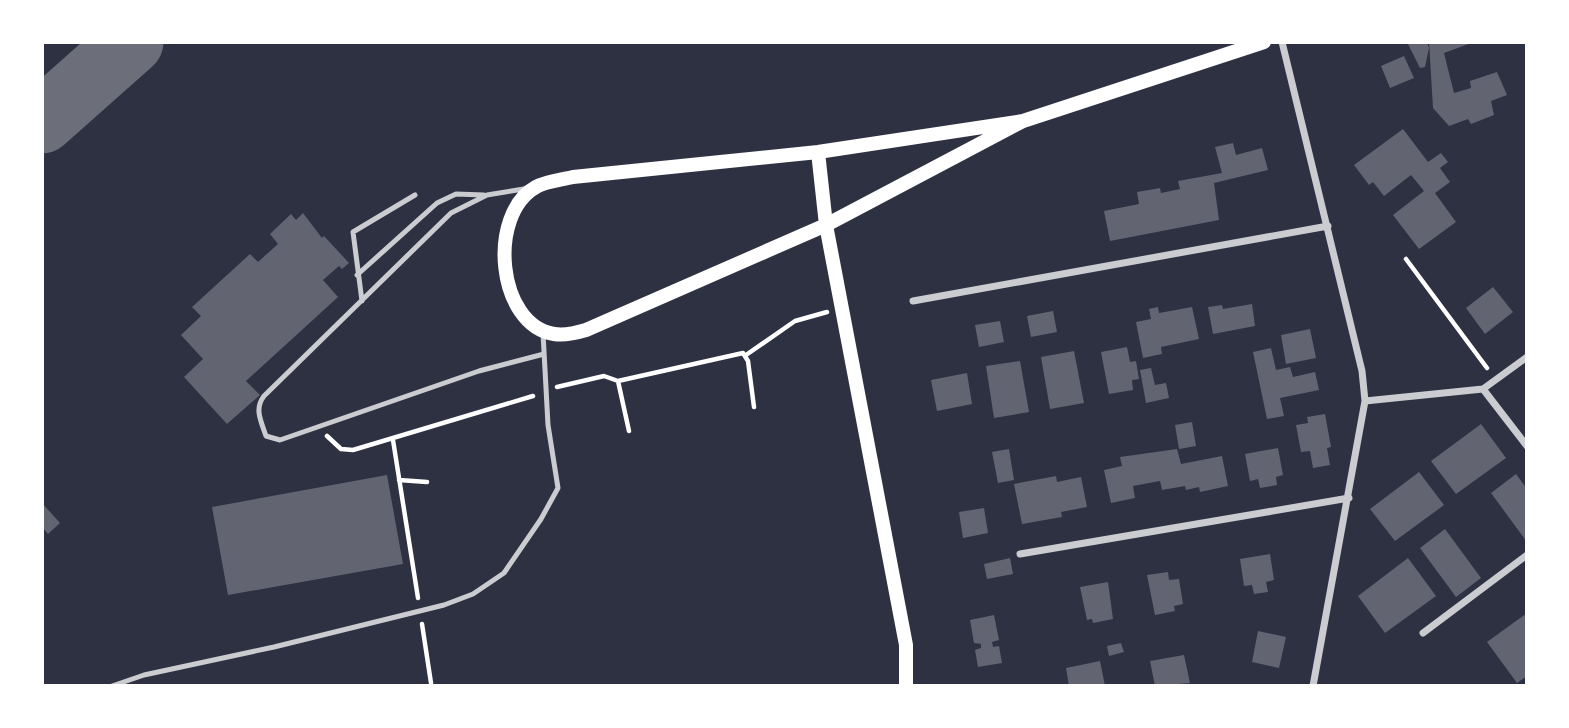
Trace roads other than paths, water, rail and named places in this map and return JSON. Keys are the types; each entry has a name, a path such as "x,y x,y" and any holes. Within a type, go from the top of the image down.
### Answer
{"main road":[{"path":"1023,121 826,225 586,330 561,334 543,330 520,309 505,273 504,244 508,219 523,198 537,187 573,177 818,152 1023,121 1264,42"},
{"path":"818,152 826,225 906,645 905,686"}],"street":[{"path":"1282,42 1362,371 1365,401 1313,686"},
{"path":"912,301 1328,226"},
{"path":"1365,401 1483,389 1527,357"},
{"path":"1483,389 1527,446"},
{"path":"1020,554 1349,498"},
{"path":"1423,633 1527,555"}],"lane":[{"path":"357,275 437,203 456,194 487,195 537,187"},
{"path":"362,301 353,232 415,195"},
{"path":"487,195 451,213 435,228 259,403 258,412 270,440 280,440 479,372 544,354"},
{"path":"112,686 420,610 473,593 495,580 513,564 558,488 546,392 543,330"}]}
